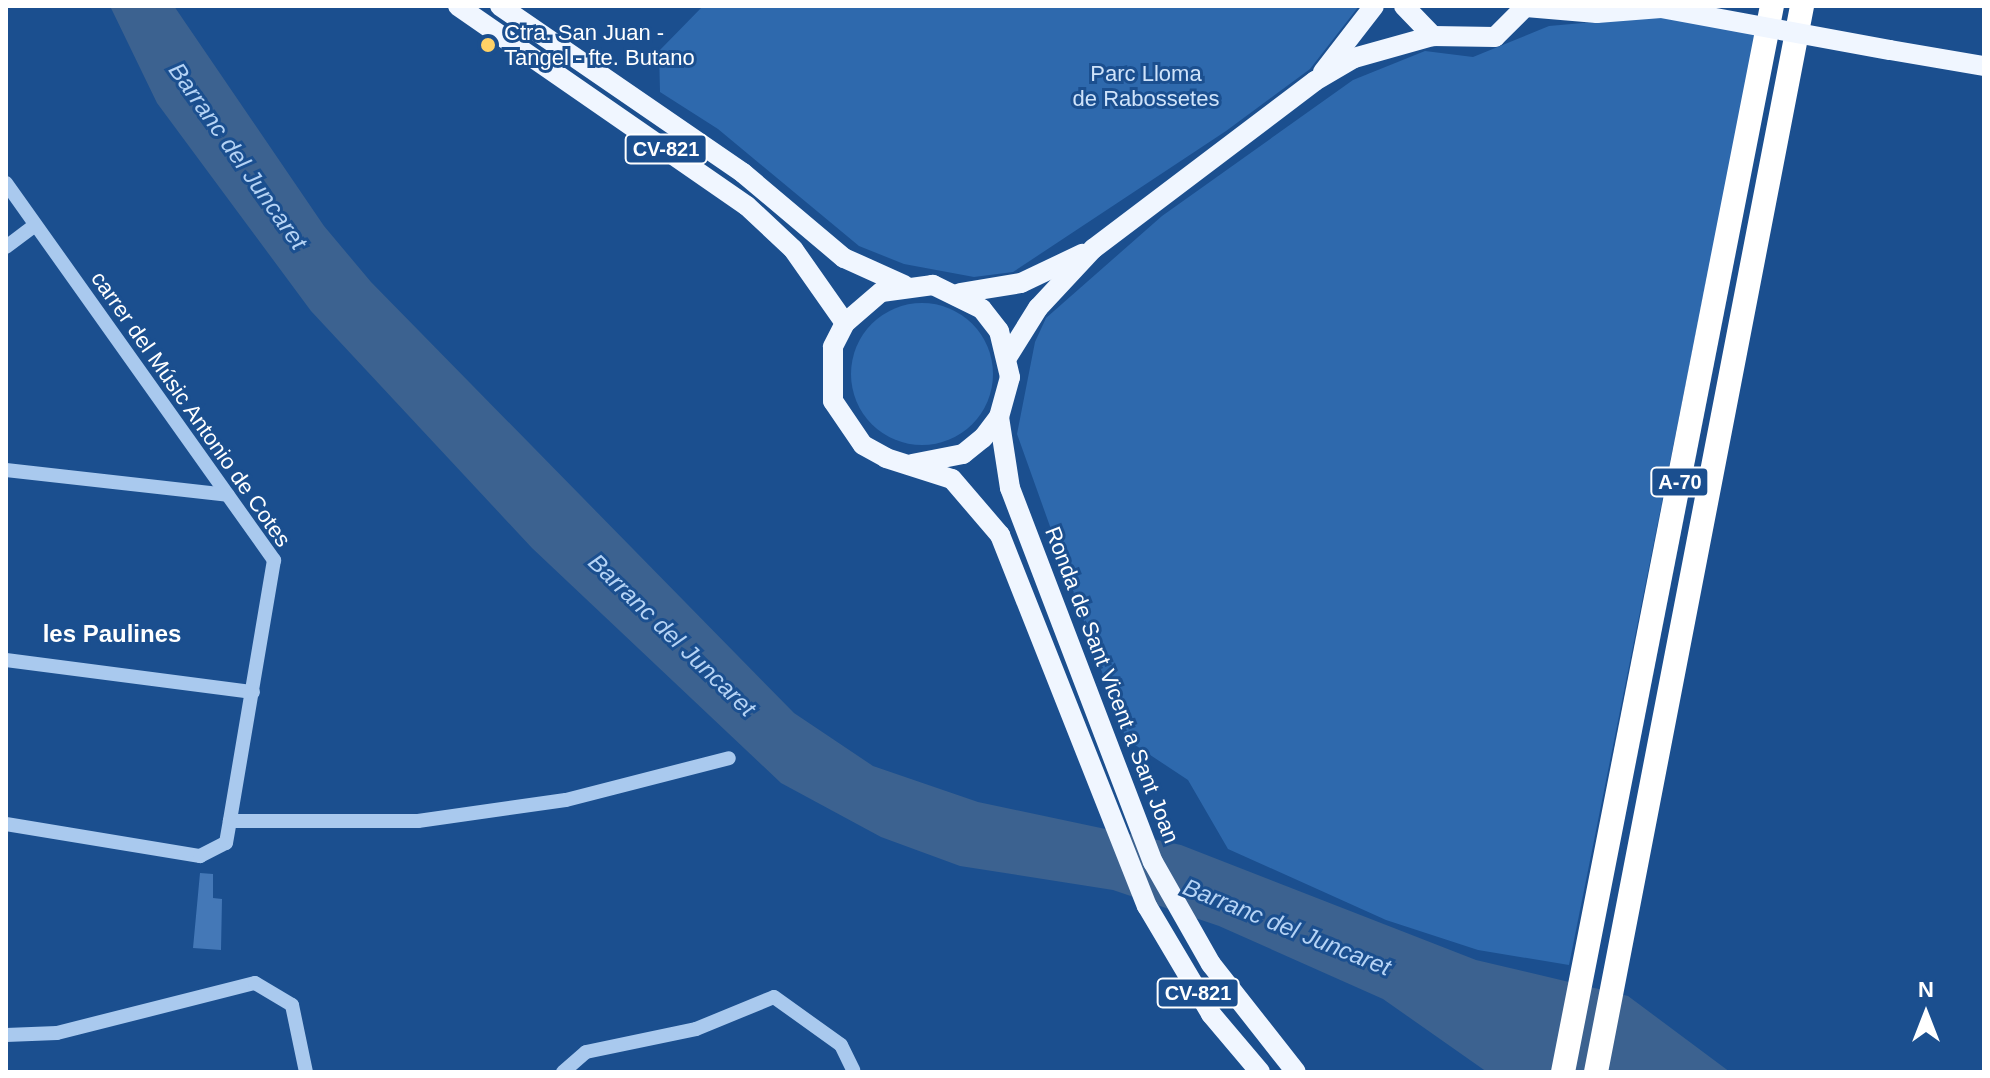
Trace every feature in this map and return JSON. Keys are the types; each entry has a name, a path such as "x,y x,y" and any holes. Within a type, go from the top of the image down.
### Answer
{"highway":[{"name":"A-70","path":"1563,1072 1772,6"},
{"name":"A-70","path":"1596,1072 1802,6"}],"main road":[{"name":"CV-821","path":"458,6 747,206 793,249 845,323 833,347 833,401 863,445 952,479 1000,535 1147,906 1211,1014 1260,1072"},
{"name":"CV-821","path":"500,6 743,173 844,258 904,285 960,293 1021,283 1093,249"},
{"name":"CV-821","path":"1315,81 1374,6"},
{"path":"1404,6 1433,36"},
{"name":"CV-821","path":"1008,356 1038,308 1093,249 1315,81 1354,58 1433,36 1495,37 1526,6 1597,13 1658,7 1984,66"},
{"path":"845,323 881,292 904,285"},
{"path":"960,293 991,320 1008,356"},
{"name":"Ronda de Sant Vicent a Sant Joan","path":"1008,356 999,417 1010,488 1128,795 1183,918 1296,1072"},
{"path":"912,464 963,454 999,417"}],"street":[{"name":"carrer del Músic Antonio de Cotes","path":"6,183 274,560 230,821"},
{"path":"6,247 35,225"},
{"path":"6,470 228,495"},
{"path":"6,660 253,692"},
{"path":"6,824 200,856 226,843 230,821 418,821 566,800 729,758"},
{"path":"6,1035 70,1030 255,983 292,1005 306,1072"},
{"path":"563,1072 586,1052 696,1029 774,997 841,1045 853,1070"}],"green space":[{"name":"Parc Lloma de Rabossetes","path":"703,6 1359,6 1310,69 1226,131 1013,272 974,277 904,264 859,246 718,129 660,92 659,51"},
{"path":"1673,15 1756,34 1569,965 1478,950 1386,920 1228,849 1188,780 1126,739 1017,434 1035,342 1046,318 1162,216 1353,80 1425,51 1473,57 1549,26"},
{"path":"922,303 949,309 972,324 987,347 993,374 987,401 972,424 949,439 922,445 895,439 872,424 857,401 851,374 857,347 872,324 895,309"}],"water":[{"name":"Barranc del Juncaret","path":"110,6 174,6 324,226 371,282 794,713 873,766 978,802 1181,845 1476,960 1628,996 1730,1072 1487,1072 1383,999 1219,926 1113,890 960,866 881,837 781,783 532,548 311,311 157,103"}],"building":[{"path":"200,873 213,874 213,898 222,899 221,950 193,948"}],"place":[{"name":"Ctra. San Juan - Tangel - fte. Butano","path":"488,45"}],"district":[{"name":"les Paulines","path":"112,634"}]}
